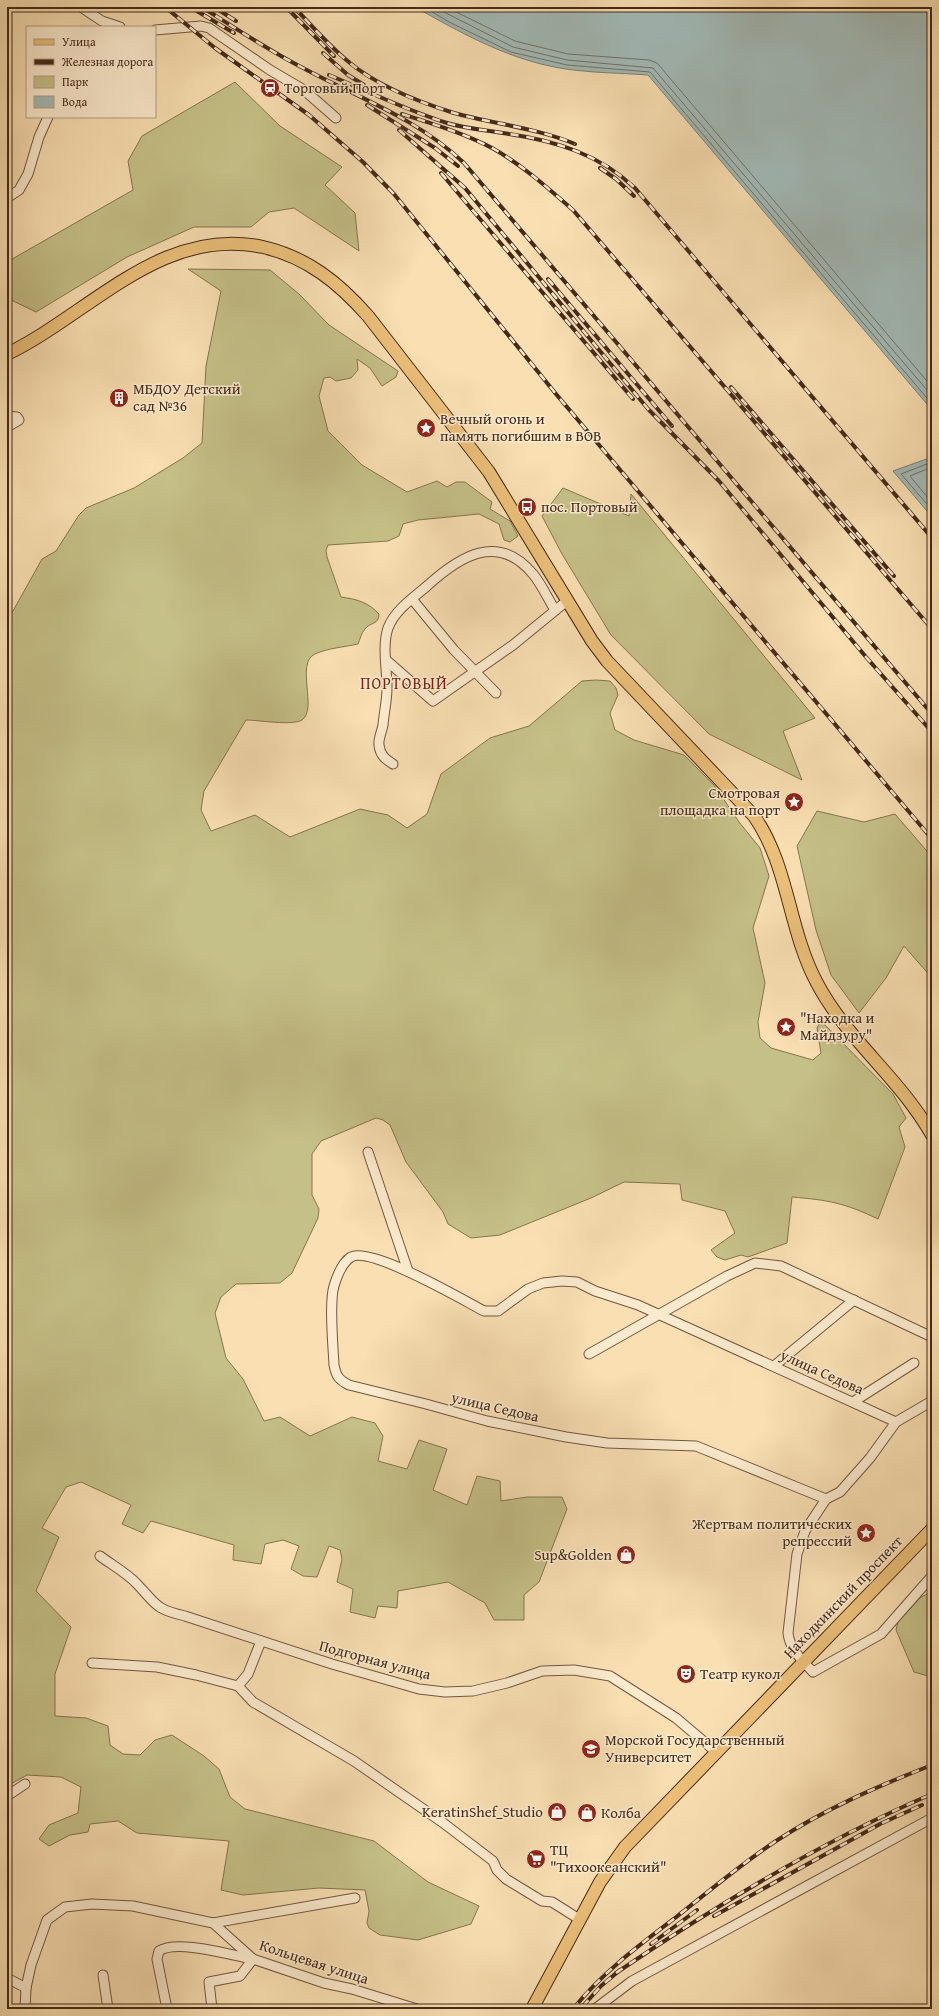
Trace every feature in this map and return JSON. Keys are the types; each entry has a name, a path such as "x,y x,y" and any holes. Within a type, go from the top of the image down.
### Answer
{"main road":[{"path":"8,353 142,270 169,256 191,248 212,244 253,245 277,251 305,263 336,283 368,316 489,472 592,641 606,661 754,816 764,829 778,861 807,962 827,1001 846,1028 901,1089 932,1135"},
{"name":"Находкинский проспект","path":"532,2009 600,1882 625,1847 715,1751 932,1529"}],"street":[{"path":"81,7 102,21 114,26"},
{"path":"156,30 202,26 209,28 270,70 304,90 336,118"},
{"path":"7,198 19,190 28,174 38,137 48,118"},
{"path":"7,416 13,416 19,420 7,427"},
{"path":"392,764 383,756 379,744 387,690 386,642 388,628 400,610 441,573 463,558 478,553 502,552 511,554 534,575 556,610"},
{"path":"412,599 454,650 496,693"},
{"path":"386,660 433,701 476,672 568,600"},
{"path":"368,1152 408,1271"},
{"name":"улица Седова","path":"826,1500 696,1446 607,1443 566,1437 488,1421 426,1404 349,1386 340,1381 336,1374 334,1365 334,1286 345,1263 352,1257 364,1255 408,1271 484,1311 498,1311 528,1289 543,1283 562,1280 577,1282 595,1291 638,1305 658,1316 774,1366 896,1422"},
{"path":"589,1354 727,1276 755,1263 781,1266 932,1337"},
{"path":"774,1366 854,1300"},
{"path":"852,1402 914,1363"},
{"path":"932,1401 896,1422 870,1458 840,1492 826,1500 805,1530 797,1554 788,1633 789,1643 813,1672 881,1634 932,1576"},
{"name":"Подгорная улица","path":"100,1556 137,1584 152,1602 166,1612 185,1616 372,1676 419,1689 445,1692 473,1691 507,1683 542,1671 574,1670 610,1676 676,1718 715,1751"},
{"path":"238,1686 248,1674 261,1641"},
{"path":"92,1663 157,1667 196,1674 238,1686 253,1702 354,1761 493,1861 497,1870 506,1880 542,1901 552,1902 580,1919"},
{"path":"7,1796 25,1784"},
{"path":"595,2009 632,1981 932,1818"},
{"path":"25,2009 26,1988 31,1965 47,1920 65,1907 92,1904 133,1906 213,1923 355,1898"},
{"name":"Кольцевая улица","path":"213,1923 253,1960 324,1983 352,1989 418,2009"},
{"path":"167,2009 157,1958 159,1951 164,1948 179,1945 253,1960 240,1976 209,1982 212,2009"},
{"path":"103,1974 108,2009"},
{"path":"7,1978 26,1988"}],"green space":[{"path":"235,82 280,126 342,167 325,185 355,213 359,251 294,208 269,212 251,227 194,227 127,257 36,312 7,298 7,262 133,190 128,161 142,136"},
{"path":"188,269 270,270 299,294 329,325 398,371 396,377 382,386 370,368 357,359 358,370 351,378 336,381 330,377 324,378 319,396 328,431 362,465 407,492 437,481 447,487 456,482 465,482 492,502 490,509 510,521 518,536 510,542 504,540 499,524 479,514 418,520 403,524 399,536 388,541 328,545 326,550 327,557 341,597 357,600 366,604 379,614 379,618 376,622 367,627 358,644 325,650 315,654 309,659 306,676 308,706 306,714 302,720 291,723 283,723 246,720 204,791 201,810 211,831 255,815 290,837 360,809 388,815 407,828 427,814 441,774 490,738 529,726 582,681 610,681 616,688 618,695 610,713 615,730 634,740 684,755 714,785 739,822 760,848 769,876 753,928 765,983 758,1022 760,1038 771,1048 813,1060 821,1053 817,1028 819,1024 823,1023 893,1094 906,1118 899,1127 905,1147 878,1219 856,1209 836,1203 816,1199 792,1197 787,1243 748,1257 741,1255 725,1260 717,1257 711,1250 735,1233 725,1211 682,1200 680,1184 624,1182 591,1198 500,1235 471,1238 448,1224 443,1212 406,1162 390,1125 383,1120 376,1118 321,1141 312,1154 312,1195 319,1209 318,1218 292,1273 280,1283 236,1284 221,1297 215,1313 226,1358 243,1379 264,1421 280,1417 310,1436 352,1417 375,1423 383,1436 378,1461 407,1469 419,1440 447,1449 433,1490 467,1505 477,1476 500,1481 501,1501 527,1497 562,1497 567,1509 539,1582 524,1595 524,1620 494,1620 485,1603 448,1582 398,1591 397,1608 378,1606 375,1618 350,1612 353,1589 337,1582 342,1559 340,1550 329,1546 317,1577 303,1576 291,1569 299,1546 283,1540 265,1544 261,1564 233,1560 234,1545 151,1521 143,1533 122,1524 131,1505 81,1482 66,1487 42,1528 59,1537 36,1591 71,1627 55,1674 55,1716 86,1718 108,1726 110,1745 123,1754 140,1755 155,1740 172,1735 204,1756 219,1769 230,1797 245,1809 374,1841 428,1882 479,1906 471,1924 418,1940 380,1935 369,1928 367,1923 369,1911 365,1890 319,1888 243,1895 221,1890 229,1841 137,1833 118,1821 90,1824 88,1832 70,1835 49,1846 39,1839 49,1825 78,1813 81,1787 61,1777 27,1775 7,1786 7,616 13,611 42,559 56,551 79,515 86,508 134,488 183,458 202,443 206,366 221,291"},
{"path":"563,488 629,516 631,494 815,718 783,731 802,780 709,734 611,635 562,554 542,516"},
{"path":"817,811 864,822 895,814 932,857 932,978 904,946 886,978 859,1013 831,975 816,930 797,846"},
{"path":"932,1592 932,1677 914,1672 896,1630 898,1621 921,1597"}],"water":[{"path":"415,7 932,7 932,410 648,75 566,69 526,60 469,36"},
{"path":"932,457 932,517 893,471"}],"railway":[{"path":"165,7 215,48 309,115 363,162 394,194 556,394 932,839"},
{"path":"190,7 234,33"},
{"path":"202,7 290,61 408,122 427,134 464,163 932,714"},
{"path":"214,7 236,21"},
{"path":"286,7 334,56"},
{"path":"294,7 321,36 361,72 400,93 454,113 531,130 575,144"},
{"path":"323,53 348,75 364,85"},
{"path":"329,75 402,106 447,123 527,137 561,145 592,158 622,176 635,188 932,538"},
{"path":"367,105 435,148 458,166"},
{"path":"402,114 459,133 503,154 524,169 573,210 932,629"},
{"path":"399,130 465,188 648,409 719,481 866,657 932,732"},
{"path":"600,168 616,179 634,196"},
{"path":"441,173 633,399"},
{"path":"548,279 672,426"},
{"path":"731,387 894,576"},
{"path":"573,2009 584,1996 621,1960 725,1878 776,1841 833,1808 892,1781 932,1765"},
{"path":"616,1973 730,1899 770,1876 850,1832 932,1794"},
{"path":"714,1916 880,1824 922,1805"},
{"path":"651,1944 697,1910"},
{"path":"583,2006 601,1986 620,1970"}],"place":[{"name":"Торговый Порт","path":"270,88"},
{"name":"МБДОУ Детский сад №36","path":"119,398"},
{"name":"Вечный огонь и память погибшим в ВОВ","path":"426,428"},
{"name":"пос. Портовый","path":"527,507"},
{"name":"Смотровая площадка на порт","path":"794,802"},
{"name":"\"Находка и Майдзуру\"","path":"786,1027"},
{"name":"Жертвам политических репрессий","path":"866,1533"},
{"name":"Sup&Golden","path":"626,1555"},
{"name":"Театр кукол","path":"686,1674"},
{"name":"Морской Государственный Университет","path":"591,1749"},
{"name":"KeratinShef_Studio","path":"557,1812"},
{"name":"Колба","path":"587,1813"},
{"name":"ТЦ \"Тихоокеанский\"","path":"536,1859"}],"district":[{"name":"ПОРТОВЫЙ","path":"404,683"}]}
